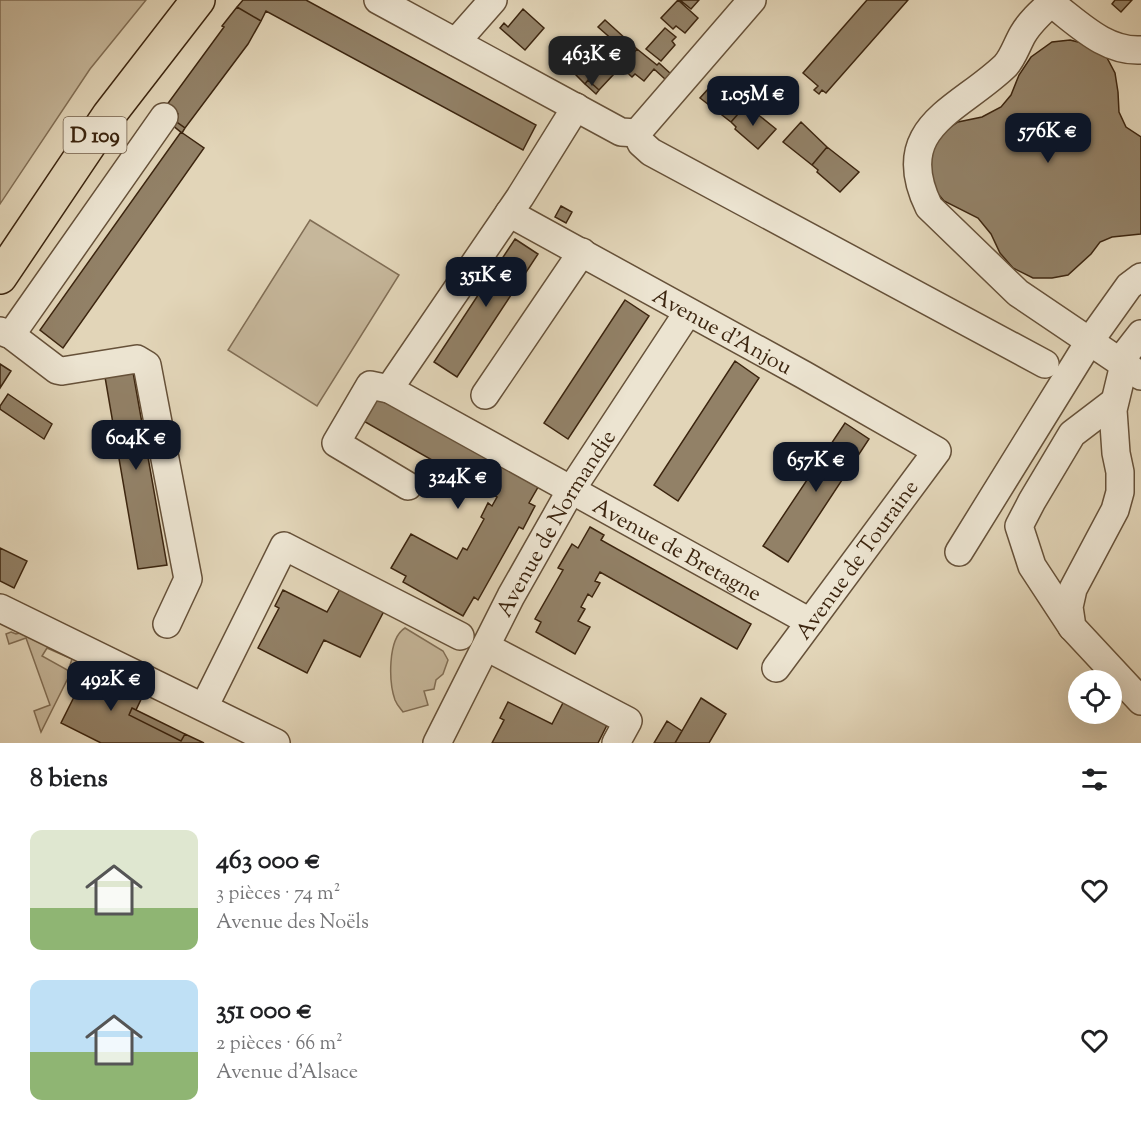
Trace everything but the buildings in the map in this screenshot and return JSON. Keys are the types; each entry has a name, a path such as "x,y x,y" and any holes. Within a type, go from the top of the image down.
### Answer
{"main road":[{"name":"D 109","path":"0,251 88,120 181,0"},
{"name":"D 109","path":"0,277 109,115 198,0"}],"street":[{"path":"378,0 576,107 629,133 651,152 1045,364"},
{"path":"456,42 493,0"},
{"path":"629,133 752,0"},
{"path":"1132,371 1018,293 929,207 921,191 917,173 918,153 933,124 946,111 988,81 1007,64 1033,20 1051,3 1105,43 1121,49 1141,50"},
{"path":"408,486 336,443 370,384 389,389 509,213 576,107"},
{"path":"164,117 5,333 57,370 136,359 147,365 188,579 167,624"},
{"name":"Avenue d'Anjou","path":"509,213 937,451"},
{"path":"485,395 582,252"},
{"path":"959,552 1089,342 1129,286 1141,277"},
{"name":"Avenue de Normandie","path":"437,743 511,596 571,490 688,312"},
{"path":"1141,334 1127,352 1132,371 1114,402 1072,434 1032,501 1020,526 1032,566 1072,627 1141,701"},
{"name":"Avenue de Bretagne","path":"389,389 810,622"},
{"path":"1072,627 1069,607 1073,589 1115,510 1120,492 1120,472 1113,426 1114,402"},
{"name":"Avenue de Touraine","path":"776,668 937,451"},
{"path":"204,707 284,546 460,636"},
{"path":"0,608 276,743"},
{"path":"498,653 628,721 616,743"}],"shaded area":[{"path":"0,0 146,0 90,69 0,204"},
{"path":"310,220 399,275 317,406 228,350"},
{"path":"405,628 443,651 448,660 443,674 436,680 434,689 424,691 428,705 403,712 393,692 391,662 395,642"},
{"path":"11,632 16,634 24,632 87,664 84,670 70,665 72,659 47,648 42,656 71,672 41,732 34,711 50,705 26,638 9,644 6,634"}]}
